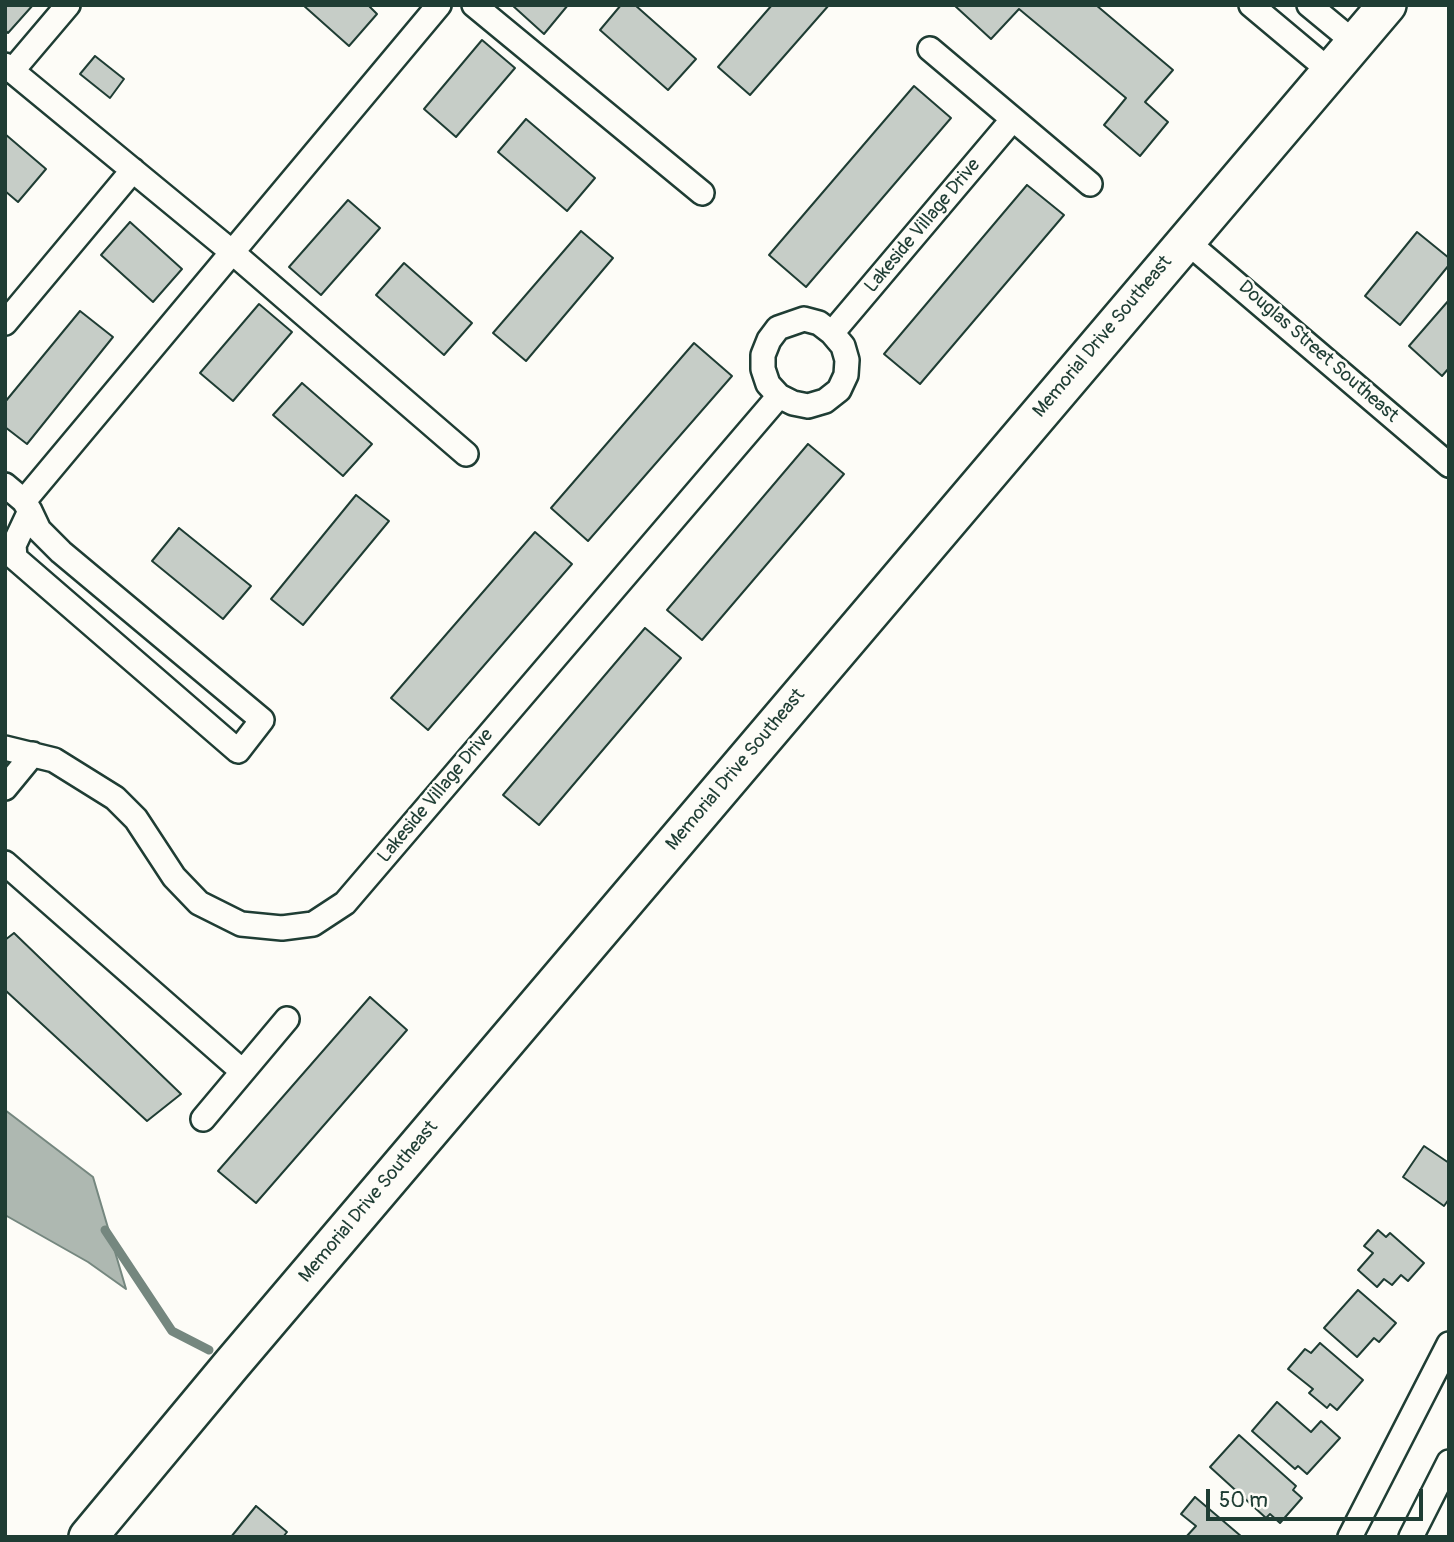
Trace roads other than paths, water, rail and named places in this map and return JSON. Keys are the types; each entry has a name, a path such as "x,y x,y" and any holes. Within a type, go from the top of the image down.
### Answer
{"main road":[{"name":"Memorial Drive Southeast","path":"89,1537 232,1363 1387,5"}],"street":[{"path":"68,5 9,68 232,252 466,454"},
{"path":"5,485 27,506 39,530 61,552 262,720 238,751 15,558 14,545 27,506 232,252 439,5"},
{"path":"474,5 702,193"},
{"path":"1251,5 1331,72"},
{"path":"1309,5 1355,43"},
{"path":"930,49 1090,184"},
{"name":"Lakeside Village Drive","path":"832,333 1013,119"},
{"path":"5,323 133,170"},
{"name":"Douglas Street Southeast","path":"1185,240 1449,465"},
{"path":"804,319 819,323 843,346 847,360 846,375 839,390 825,401 808,406 779,396 768,384 763,369 763,355 769,340 778,328 804,319"},
{"name":"Lakeside Village Drive","path":"5,748 54,760 115,798 136,820 174,877 199,903 241,924 282,928 313,924 345,903 779,396"},
{"path":"5,788 33,754"},
{"path":"5,863 242,1071"},
{"path":"203,1119 287,1018"},
{"path":"1350,1537 1449,1344"},
{"path":"1411,1537 1449,1462"}],"waterway":[{"path":"105,1230 172,1331 209,1350"}]}
